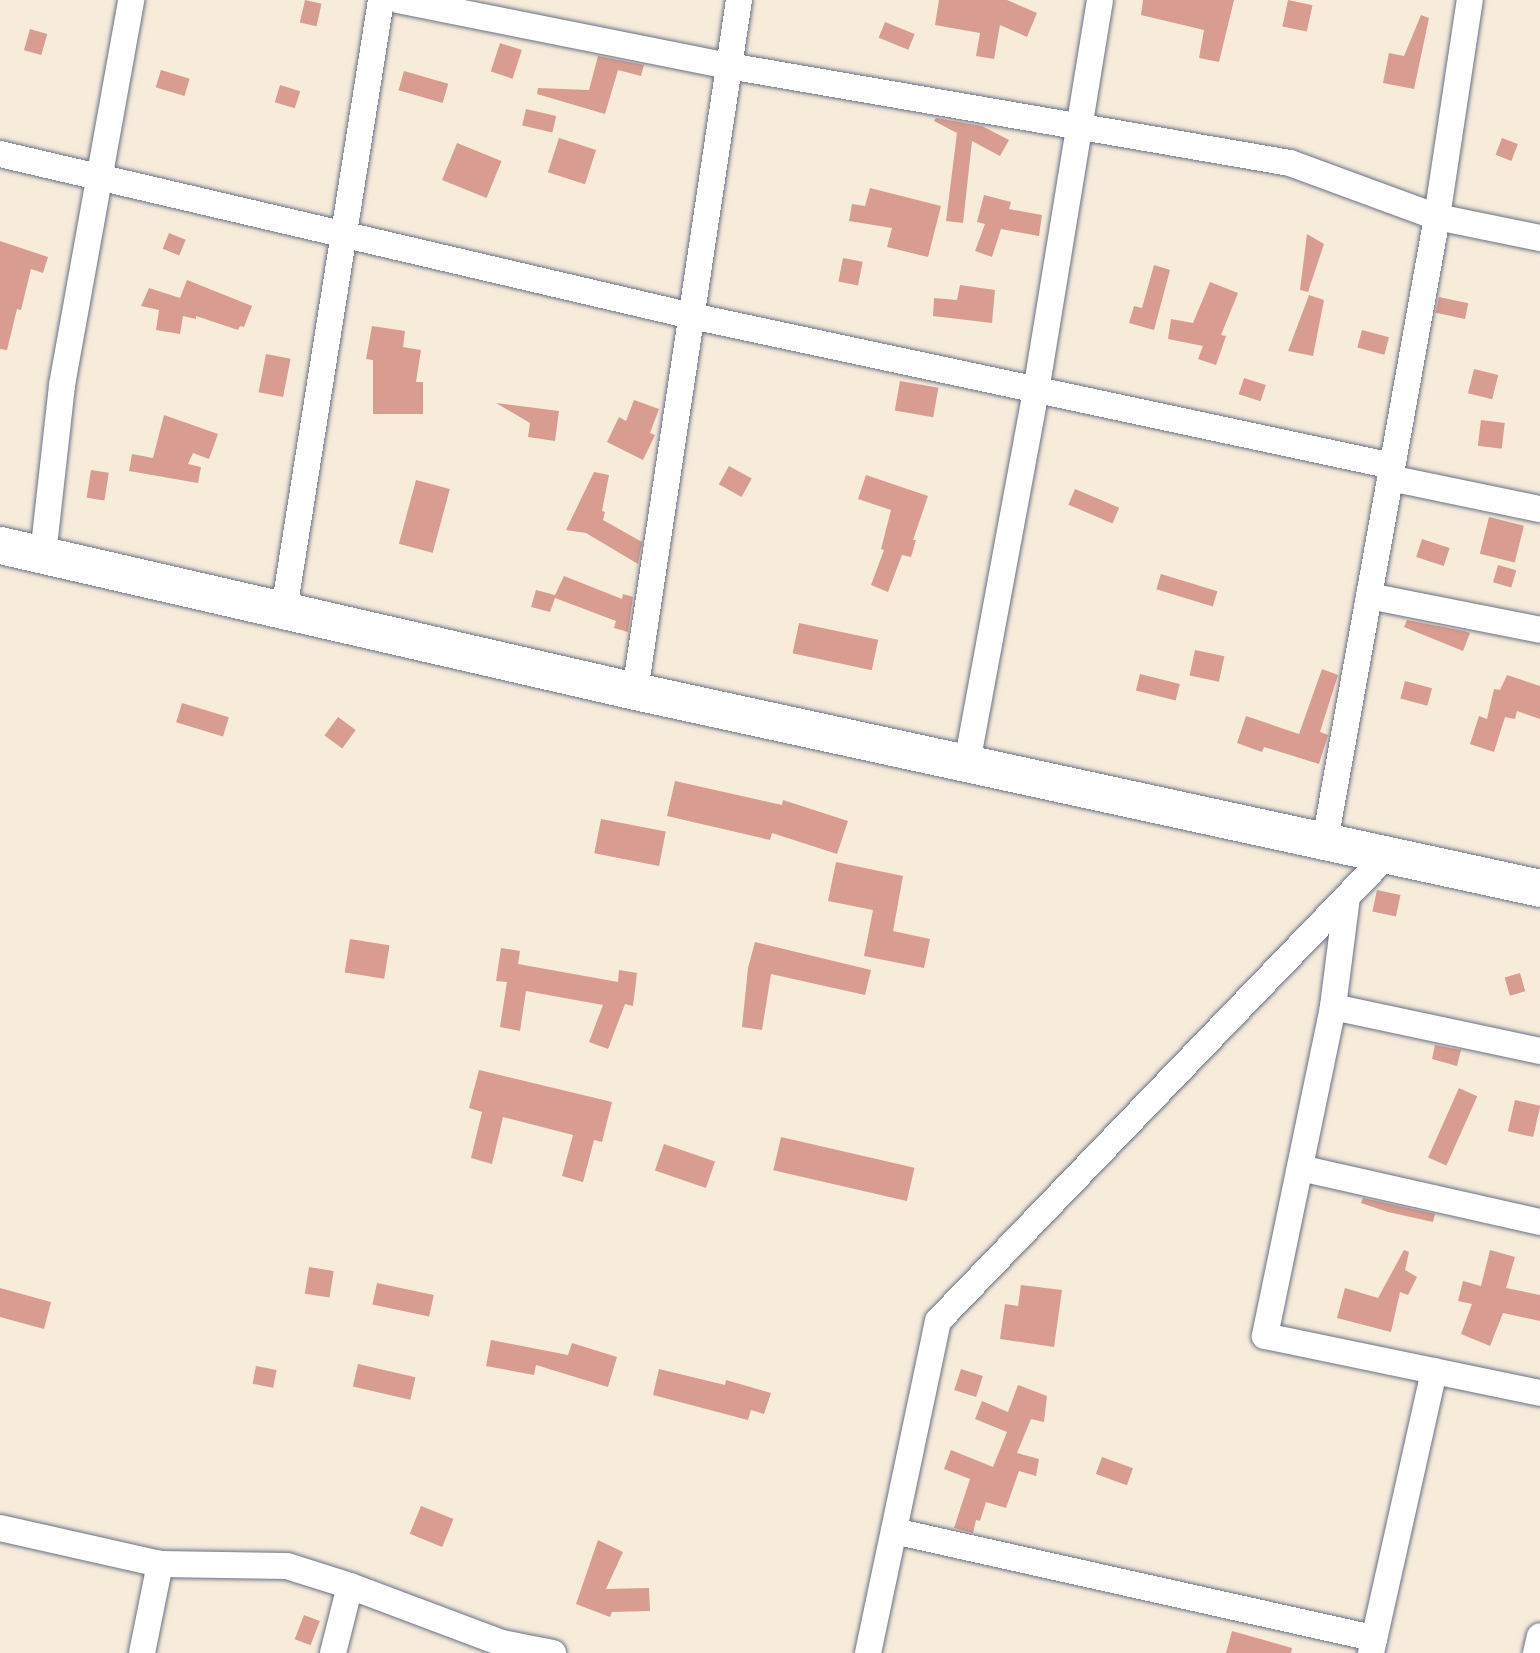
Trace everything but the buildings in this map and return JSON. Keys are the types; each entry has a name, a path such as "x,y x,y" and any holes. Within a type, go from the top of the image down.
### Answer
{"main road":[{"path":"0,545 635,691 1540,888"}],"street":[{"path":"43,555 62,385 131,0"},
{"path":"284,610 381,0"},
{"path":"398,0 729,66 1290,163 1437,217 1540,238"},
{"path":"635,691 739,0"},
{"path":"967,763 1036,391 1100,0"},
{"path":"1325,841 1437,217 1470,0"},
{"path":"0,154 692,316 1391,472 1540,509"},
{"path":"1369,596 1540,630"},
{"path":"868,1653 938,1321 1388,855"},
{"path":"1347,897 1333,1007 1265,1336 1540,1393"},
{"path":"1333,1007 1540,1051"},
{"path":"1300,1168 1540,1222"},
{"path":"894,1531 1372,1645 1434,1371"},
{"path":"0,1528 160,1564 287,1566 350,1586 502,1643 553,1653"},
{"path":"142,1653 160,1564"},
{"path":"332,1653 350,1586"},
{"path":"1536,1653 1540,1636"}]}
